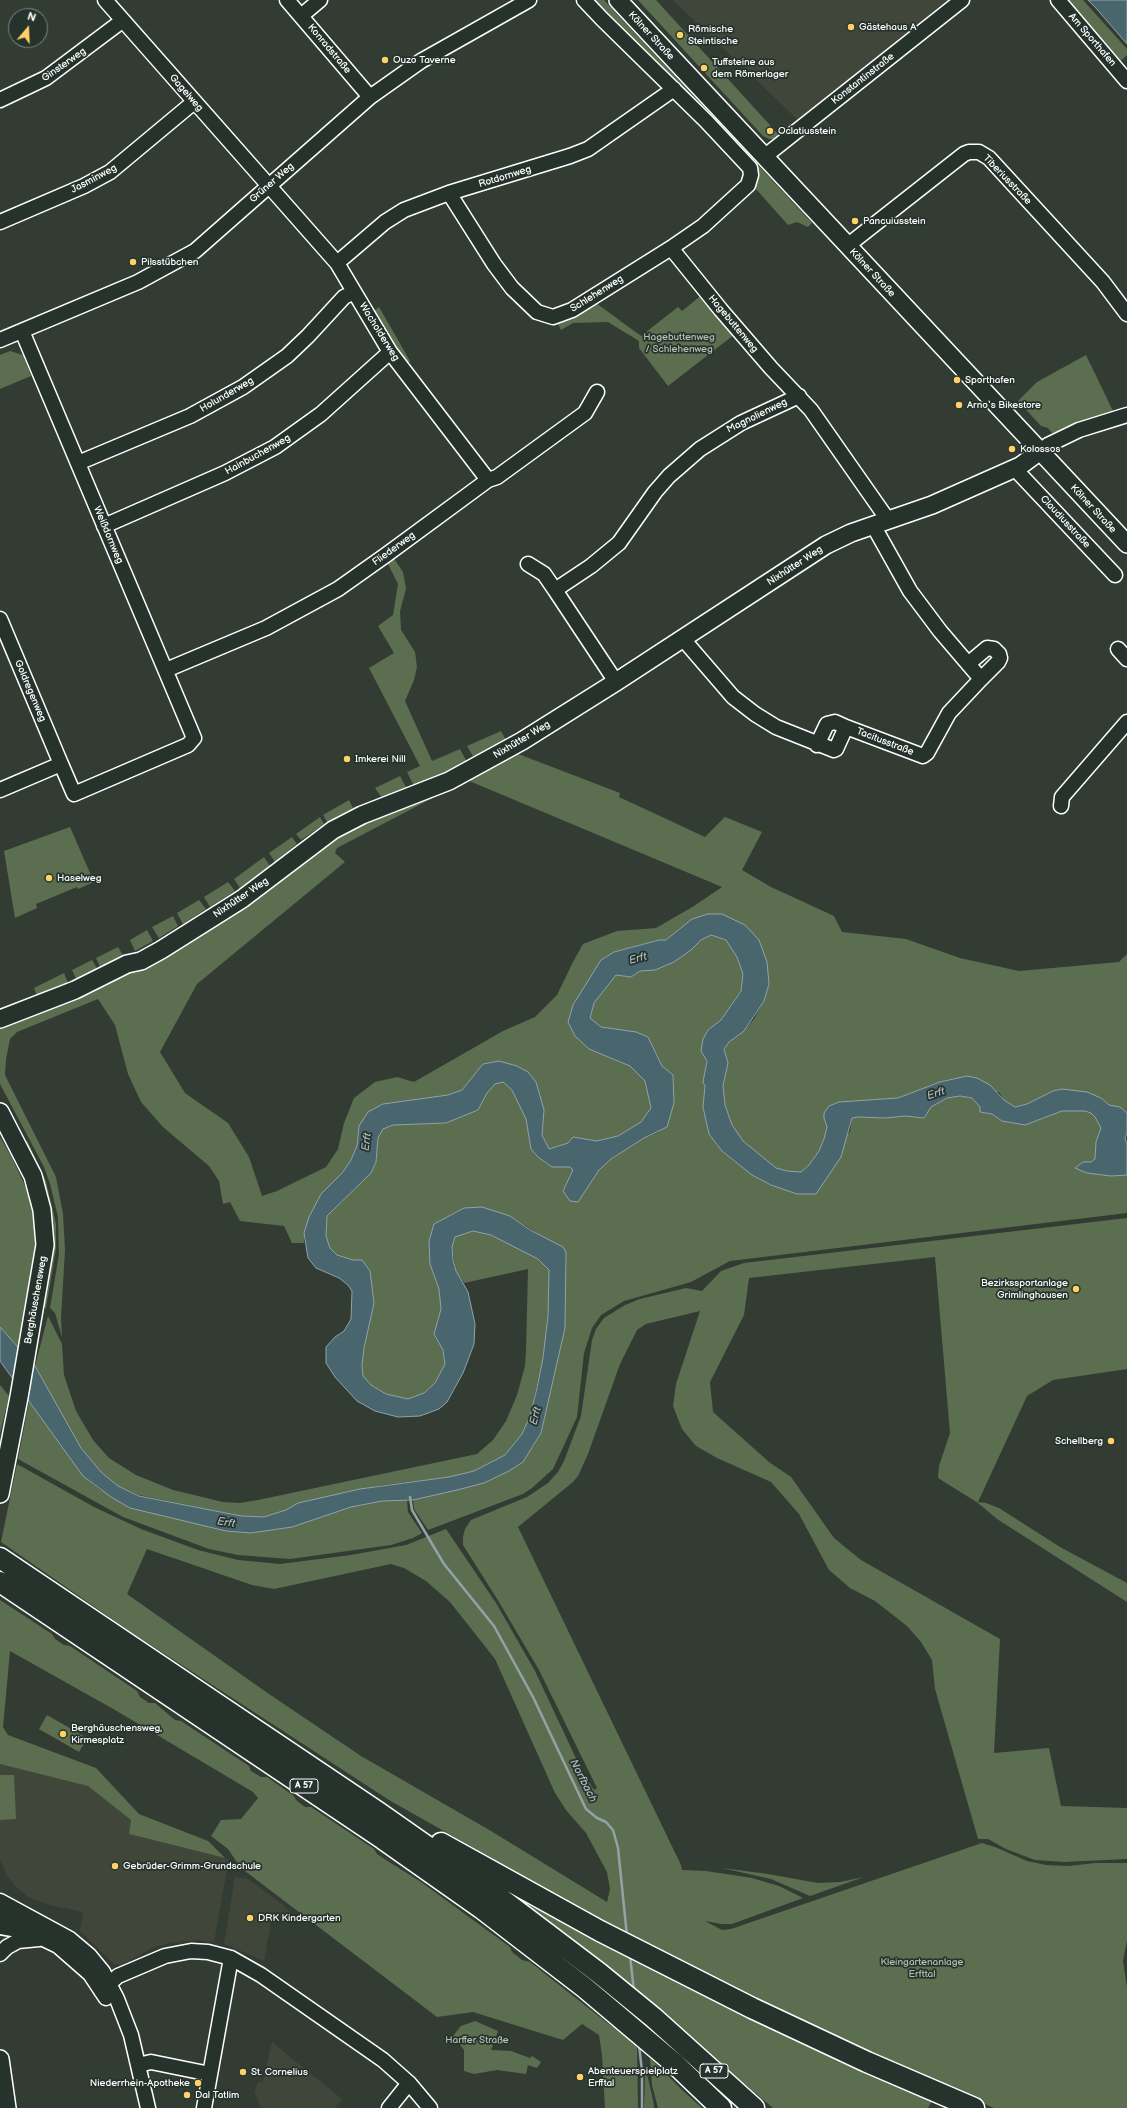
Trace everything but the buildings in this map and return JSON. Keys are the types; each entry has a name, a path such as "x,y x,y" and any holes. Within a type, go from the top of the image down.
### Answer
{"highway":[{"name":"A 57","path":"0,1558 22,1586 462,1894 585,1988 656,2048 721,2108"},
{"name":"A 57","path":"0,1582 22,1586 378,1812 492,1892 618,1989 654,2018 754,2108"},
{"path":"378,1812 449,1847 600,1931 662,1963 809,2036 974,2108"}],"main road":[{"name":"Kölner Straße","path":"618,0 1127,544"},
{"name":"Nixhütter Weg","path":"0,1019 76,990 127,964 148,957 186,935 242,899 333,830 362,815 449,781 481,764 616,682 826,545 880,522 932,505 1015,469 1027,463 1040,452"},
{"name":"Berghäuschensweg","path":"0,1112 33,1176 43,1219 43,1260 0,1494"},
{"path":"0,2058 7,2108"}],"street":[{"name":"Gagelweg","path":"105,0 268,186"},
{"name":"Konradstraße","path":"288,0 370,97"},
{"path":"301,16 320,0"},
{"name":"Grüner Weg","path":"0,340 138,282 195,251 370,97 421,61 529,0"},
{"name":"Kölner Straße","path":"584,0 674,89 750,168 750,181"},
{"name":"Konstantinstraße","path":"764,157 962,0"},
{"name":"Am Sporthafen","path":"1058,0 1127,80"},
{"name":"Ginsterweg","path":"0,100 46,78 122,21"},
{"name":"Rotdornweg","path":"337,263 391,218 404,210 449,193 570,156 588,149 674,89"},
{"name":"Jasminweg","path":"0,222 84,186 110,172 194,102"},
{"name":"Tiberiusstraße","path":"847,246 964,154 969,152 979,152 989,158 1103,282 1127,314"},
{"name":"Schlehenweg","path":"449,193 494,264 512,288 537,312 548,316 562,315 572,310 671,248 722,211 744,191 750,181"},
{"name":"Wacholderweg","path":"268,186 337,263 390,352 488,480"},
{"name":"Hagebuttenweg","path":"671,248 720,310 771,368 799,396"},
{"name":"Holunderweg","path":"78,463 190,416 243,388 287,356 308,336 344,297 354,292"},
{"name":"Weißdornweg","path":"22,330 193,733 193,740 188,745 74,794 61,764"},
{"name":"Hainbuchenweg","path":"104,526 225,473 275,447 321,414 390,352"},
{"name":"Fliederweg","path":"166,670 266,628 338,589 386,556 488,480 497,477 585,413 597,392"},
{"name":"Magnolienweg","path":"555,590 611,550 627,534 655,492 669,476 700,449 741,422 799,396 811,410 880,522"},
{"path":"1040,452 1048,445 1078,430 1127,415"},
{"name":"Claudiusstraße","path":"1015,469 1115,575"},
{"path":"880,522 910,591 940,631 981,679"},
{"path":"528,564 544,574 616,682"},
{"name":"Goldregenweg","path":"0,619 61,764"},
{"name":"Tacitusstraße","path":"683,639 733,697 755,714 776,727 830,750 836,750 846,727"},
{"name":"Tacitusstraße","path":"817,745 827,724 835,722 923,756 927,753 949,713 998,662 1000,658 994,649 987,648 968,664"},
{"path":"1061,806 1062,797 1127,722"},
{"path":"0,790 61,764"},
{"path":"0,1901 43,1932 106,1987 134,2049 148,2108"},
{"path":"0,1916 43,1932"},
{"path":"0,1927 28,1932 43,1932"},
{"path":"0,1954 4,1949 18,1941 43,1932"},
{"path":"106,1987 118,1976 165,1956 191,1951 208,1952 231,1958 261,1975 382,2060 409,2083 430,2108"},
{"path":"204,2108 231,1958"},
{"path":"138,2065 151,2062 210,2074"},
{"path":"389,2108 409,2083"}],"shaded area":[{"path":"673,0 952,0 799,121"},
{"name":"Gebrüder-Grimm-Grundschule","path":"0,1764 88,1785 131,1820 129,1834 229,1859 214,1942 197,1940 169,1943 152,1948 122,1965 114,1964 80,1931 83,1912 49,1905 28,1897 15,1886 6,1874 0,1859"},
{"name":"DRK Kindergarten","path":"235,1877 248,1879 283,1905 299,1921 272,1916 264,1961 224,1944"},
{"path":"272,2042 342,2099 335,2108 261,2108 254,2090 256,2089 257,2083 263,2081"}],"green space":[{"path":"591,0 604,0 812,223 808,227 797,222 788,225 755,188 758,180"},
{"path":"625,0 632,0 765,144 759,143"},
{"path":"638,0 656,0 779,135 775,139 769,139 763,136"},
{"path":"1062,0 1083,0 1127,49 1127,55 1117,64"},
{"name":"Hagebuttenweg / Schlehenweg","path":"703,294 735,334 668,386 639,348 639,341 608,322 573,323 561,330 558,324 572,318 596,303 641,336 678,307 682,311"},
{"path":"379,307 410,361 407,365 374,311"},
{"path":"10,351 23,355 31,376 0,389 0,355"},
{"path":"1086,355 1113,411 1052,433 1048,428 1041,426 1018,401 1037,382"},
{"path":"393,557 403,572 406,589 400,611 401,630 415,652 417,667 414,680 405,701 432,761 460,749 467,762 414,786 407,772 420,766 369,668 394,653 378,626 393,615 398,584 387,562"},
{"path":"501,731 506,740 474,758 467,746"},
{"path":"513,752 620,793 619,797 705,837 725,817 762,832 742,870 771,887 834,916 842,932 906,939 960,958 1019,971 1119,962 1127,954 1127,1113 1124,1110 1109,1105 1101,1098 1062,1089 1053,1091 1027,1104 1015,1107 1004,1100 999,1092 913,1093 898,1098 829,1106 824,1113 827,1127 824,1139 819,1151 809,1165 801,1172 787,1171 776,1168 743,1142 732,1125 725,1105 723,1086 728,1063 724,1049 729,1042 744,1031 754,1019 764,1001 769,984 759,940 681,928 666,940 658,940 614,952 601,960 573,1005 589,1049 630,1066 645,1081 651,1108 641,1122 618,1136 597,1141 573,1137 568,1143 549,1149 542,1135 544,1110 528,1072 499,1061 483,1064 462,1090 359,1126 357,1146 351,1160 343,1172 321,1194 304,1233 304,1243 292,1243 284,1226 240,1221 230,1202 223,1204 219,1181 209,1166 163,1127 141,1102 128,1074 115,1025 98,999 17,1032 10,1039 6,1059 5,1075 56,1177 63,1214 65,1250 61,1318 62,1337 55,1313 50,1308 59,1254 58,1217 44,1167 0,1084 0,1025 65,998 336,835","holes":["467,780 722,887 694,906 656,928 617,931 583,944 557,995 535,1017 503,1031 414,1082 397,1077 375,1082 354,1098 344,1123 338,1149 326,1167 277,1191 262,1196 249,1157 228,1123 185,1093 160,1052 197,984 345,862 335,853 337,848"]},
{"path":"400,776 407,789 382,798 375,788"},
{"path":"349,800 353,808 327,822 323,815"},
{"path":"320,817 324,824 301,840 296,834"},
{"name":"Haselweg","path":"70,827 94,882 78,889 77,887 36,904 37,908 15,918 4,851"},
{"path":"292,837 297,844 275,862 269,853"},
{"path":"264,857 270,866 240,888 234,879"},
{"path":"228,882 235,891 210,907 204,897"},
{"path":"199,900 206,909 183,924 177,913"},
{"path":"173,916 178,926 159,938 152,927"},
{"path":"147,930 153,941 135,951 130,940"},
{"path":"711,935 726,940 737,957 743,974 741,990 721,1020 708,1030 704,1095 709,1134 722,1151 752,1175 771,1185 782,1188 850,1132 852,1118 885,1118 905,1116 924,1118 931,1107 947,1098 960,1096 972,1098 980,1107 980,1112 992,1114 1002,1121 1025,1125 1062,1111 1085,1111 1091,1113 1101,1128 1096,1142 1095,1159 1091,1162 1083,1162 1076,1168 1111,1176 1127,1175 1127,1213 730,1261 691,1282 624,1301 601,1315 592,1328 584,1353 577,1417 553,1469 523,1494 428,1530 414,1509 413,1500 484,1483 509,1471 533,1447 541,1433 565,1328 566,1252 510,1216 464,1208 434,1224 429,1241 430,1264 439,1289 441,1309 435,1334 443,1350 445,1364 435,1383 424,1393 408,1399 386,1394 371,1385 363,1376 362,1365 364,1348 374,1303 370,1271 362,1260 353,1260 337,1255 330,1248 326,1236 327,1216 371,1173 376,1162 378,1138 383,1129 393,1125 446,1123 478,1110 487,1093 495,1084 503,1082 512,1090 527,1119 531,1149 538,1157 552,1167 570,1167 573,1170 563,1191 578,1202 599,1170 611,1159 644,1138 659,1132 671,1112 674,1103 673,1075 662,1066 656,1052 636,1032 601,1027 590,1019 594,1003 616,975 631,977 640,971 655,970 691,950 701,940"},
{"path":"118,947 124,957 101,969 96,958"},
{"path":"92,960 98,970 76,979 72,970"},
{"path":"64,973 68,983 37,996 34,988"},
{"path":"0,1137 30,1196 34,1209 35,1251 18,1347 0,1327"},
{"path":"27,1140 46,1181 56,1224 56,1249 46,1308 40,1307 43,1289 30,1153"},
{"name":"Kleingartenanlage Erfttal","path":"1127,1218 1127,1369 1053,1380 1027,1396 978,1502 986,1503 999,1508 1060,1547 1127,1583 1127,1602 997,1519 978,1503 938,1478 939,1466 950,1433 935,1257 749,1278 744,1315 710,1382 713,1412 769,1462 791,1477 834,1538 861,1560 1000,1639 994,1753 1049,1748 1061,1806 1127,1808 1127,1859 1064,1862 1035,1860 1006,1849 988,1839 978,1839 935,1689 932,1660 921,1642 907,1626 875,1601 850,1588 829,1570 799,1514 771,1482 717,1458 696,1446 682,1429 673,1406 676,1384 700,1311 646,1324 637,1330 620,1364 588,1454 578,1476 573,1482 518,1527 681,1865 682,1870 706,1871 752,1878 779,1886 803,1898 732,1924 721,1924 705,1921 722,1930 731,1929 982,1843 1027,1861 1046,1865 1068,1866 1096,1863 1127,1863 1127,1940 1123,1961 1127,1988 1127,2108 994,2108 864,2051 706,1975 594,1916 389,1800 128,1630 1,1542 17,1464 94,1507 141,1529 198,1550 238,1560 280,1564 351,1555 406,1545 446,1529 496,1603 535,1671 581,1769 594,1790 597,1788 539,1670 463,1545 465,1529 471,1520 527,1497 548,1483 558,1472 564,1461 581,1416 592,1340 596,1329 604,1318 625,1305 640,1299 686,1288 702,1291 721,1271 744,1263","holes":["147,1549 252,1585 274,1589 391,1564 404,1568 426,1581 450,1602 495,1659 555,1793 566,1810 586,1833 607,1872 610,1889 607,1902 491,1831 361,1756 269,1694 127,1594"]},
{"path":"473,1231 491,1235 517,1248 538,1259 549,1270 548,1316 543,1358 530,1416 522,1434 505,1455 474,1471 449,1477 383,1485 298,1503 286,1510 264,1517 241,1516 139,1495 118,1486 101,1472 81,1448 35,1366 48,1316 62,1344 64,1375 76,1411 93,1440 109,1458 136,1475 173,1490 223,1502 240,1503 258,1500 477,1454 493,1440 506,1421 517,1395 525,1366 528,1269 464,1283 456,1271 452,1247 455,1237"},
{"path":"0,1385 9,1396 0,1434"},
{"path":"29,1401 83,1476 99,1489 130,1508 226,1531 251,1533 292,1527 351,1507 382,1501 407,1500 408,1512 422,1533 413,1538 391,1545 290,1559 238,1555 209,1549 123,1517 18,1459"},
{"path":"0,1600 52,1634 55,1639 64,1645 70,1646 137,1691 140,1697 149,1703 155,1703 175,1720 181,1721 249,1766 251,1771 261,1777 267,1777 294,1796 296,1800 305,1807 311,1807 374,1849 377,1854 421,1882 510,1947 512,1952 522,1960 530,1962 610,2025 622,2032 637,2045 638,2108 605,2108 602,2055 599,2035 582,2024 563,2040 473,2012 437,2017 241,1868 228,1849 211,1836 221,1820 241,1819 258,1798 253,1792 115,1710 10,1651 3,1727 8,1735 96,1768 139,1814 208,1841 225,1858 129,1834 131,1820 88,1786 0,1764"},
{"name":"Berghäuschensweg, Kirmesplatz","path":"47,1715 87,1738 79,1752 39,1729"},
{"path":"0,1775 14,1775 16,1819 0,1820"},
{"path":"474,1868 933,2099 928,2108 773,2108 549,1921"},
{"path":"722,1868 818,1883 840,1882 864,1877 810,1896 771,1879"},
{"name":"Harffer Straße","path":"475,2021 498,2031 491,2050 511,2051 530,2058 532,2056 541,2062 537,2068 528,2065 526,2074 497,2070 474,2074 464,2071 464,2050 453,2036 461,2026"},
{"path":"650,2058 702,2108 658,2108 652,2085"},
{"path":"647,2074 654,2108 644,2108 645,2075"}],"water":[{"path":"1088,0 1127,0 1127,44 1095,7"},
{"name":"Erft","path":"708,914 722,914 745,925 759,940 767,962 769,984 764,1001 744,1031 729,1042 724,1049 728,1063 723,1086 725,1105 732,1125 743,1141 776,1168 787,1171 801,1172 809,1165 819,1151 824,1139 827,1127 824,1113 829,1106 839,1102 898,1098 940,1082 967,1076 977,1078 990,1085 1004,1100 1015,1107 1027,1104 1053,1091 1062,1089 1087,1092 1101,1098 1109,1105 1120,1107 1127,1113 1127,1133 1125,1138 1127,1144 1127,1175 1111,1176 1087,1173 1075,1168 1083,1162 1091,1162 1095,1159 1096,1142 1101,1128 1091,1113 1085,1111 1062,1111 1025,1125 1002,1121 992,1114 980,1112 980,1107 972,1098 960,1096 947,1098 931,1107 924,1118 905,1116 885,1118 852,1118 841,1157 816,1194 797,1194 771,1185 752,1175 722,1151 709,1134 703,1107 705,1086 703,1082 707,1061 701,1051 703,1039 708,1030 721,1020 741,991 743,974 737,957 726,940 711,935 701,940 691,950 674,962 655,970 640,971 631,977 616,975 594,1003 590,1018 601,1027 636,1032 648,1037 662,1066 673,1075 674,1103 667,1127 644,1138 611,1159 599,1170 578,1202 570,1201 563,1191 573,1170 570,1167 552,1167 538,1157 531,1149 526,1119 512,1090 503,1082 495,1084 487,1093 478,1110 446,1123 393,1125 383,1129 378,1138 376,1162 371,1173 327,1216 326,1236 330,1248 337,1255 353,1260 362,1260 370,1271 374,1303 364,1348 362,1365 363,1376 371,1385 386,1394 408,1399 424,1393 435,1383 445,1364 443,1350 434,1334 441,1309 439,1289 430,1264 429,1241 434,1224 464,1208 482,1207 510,1216 530,1230 563,1247 566,1252 565,1328 541,1433 523,1462 509,1471 484,1483 413,1500 382,1501 351,1507 292,1527 251,1533 226,1531 130,1508 111,1497 83,1476 0,1361 0,1327 35,1366 81,1448 101,1472 118,1486 139,1496 241,1516 264,1517 286,1510 298,1503 360,1489 449,1477 474,1471 505,1455 522,1434 530,1416 537,1388 543,1358 548,1316 549,1270 538,1259 491,1235 473,1231 455,1237 452,1247 453,1260 456,1271 468,1292 475,1324 474,1344 463,1373 447,1402 439,1409 420,1416 398,1417 375,1411 357,1401 335,1377 326,1363 326,1347 335,1337 344,1331 351,1319 352,1291 348,1285 339,1278 316,1268 308,1258 304,1233 309,1217 321,1194 343,1172 351,1160 357,1146 359,1126 368,1112 383,1104 448,1095 462,1090 483,1064 499,1061 517,1066 528,1072 536,1082 544,1110 542,1135 549,1149 568,1143 573,1137 597,1141 618,1136 641,1122 651,1108 645,1081 630,1066 589,1049 575,1036 568,1022 573,1005 601,960 614,952 659,940 666,940 692,919"}],"waterway":[{"name":"Norfbach","path":"410,1497 412,1510 444,1564 494,1626 533,1697 586,1809 597,1818 606,1822 613,1830 618,1848 627,1936"},
{"name":"Norfbach","path":"630,1955 634,1992"},
{"name":"Norfbach","path":"639,2045 642,2071 642,2108"}],"place":[{"name":"Gästehaus A","path":"851,27"},
{"name":"Römische Steintische","path":"680,35"},
{"name":"Ouzo Taverne","path":"385,60"},
{"name":"Tuffsteine aus dem Römerlager","path":"704,68"},
{"name":"Oclatiusstein","path":"770,131"},
{"name":"Pancuiusstein","path":"855,221"},
{"name":"Pilsstübchen","path":"133,262"},
{"name":"Sporthafen","path":"957,380"},
{"name":"Arno‘s Bikestore","path":"959,405"},
{"name":"Kolossos","path":"1012,449"},
{"name":"Imkerei Nill","path":"347,759"},
{"name":"Haselweg","path":"49,878"},
{"name":"Bezirkssportanlage Grimlinghausen","path":"1076,1289"},
{"name":"Schellberg","path":"1111,1441"},
{"name":"Berghäuschensweg, Kirmesplatz","path":"63,1734"},
{"name":"Gebrüder-Grimm-Grundschule","path":"115,1866"},
{"name":"DRK Kindergarten","path":"250,1918"},
{"name":"St. Cornelius","path":"243,2072"},
{"name":"Abenteuerspielplatz Erfftal","path":"580,2077"},
{"name":"Niederrhein-Apotheke","path":"198,2083"},
{"name":"Dal Tatlim","path":"187,2095"}]}
